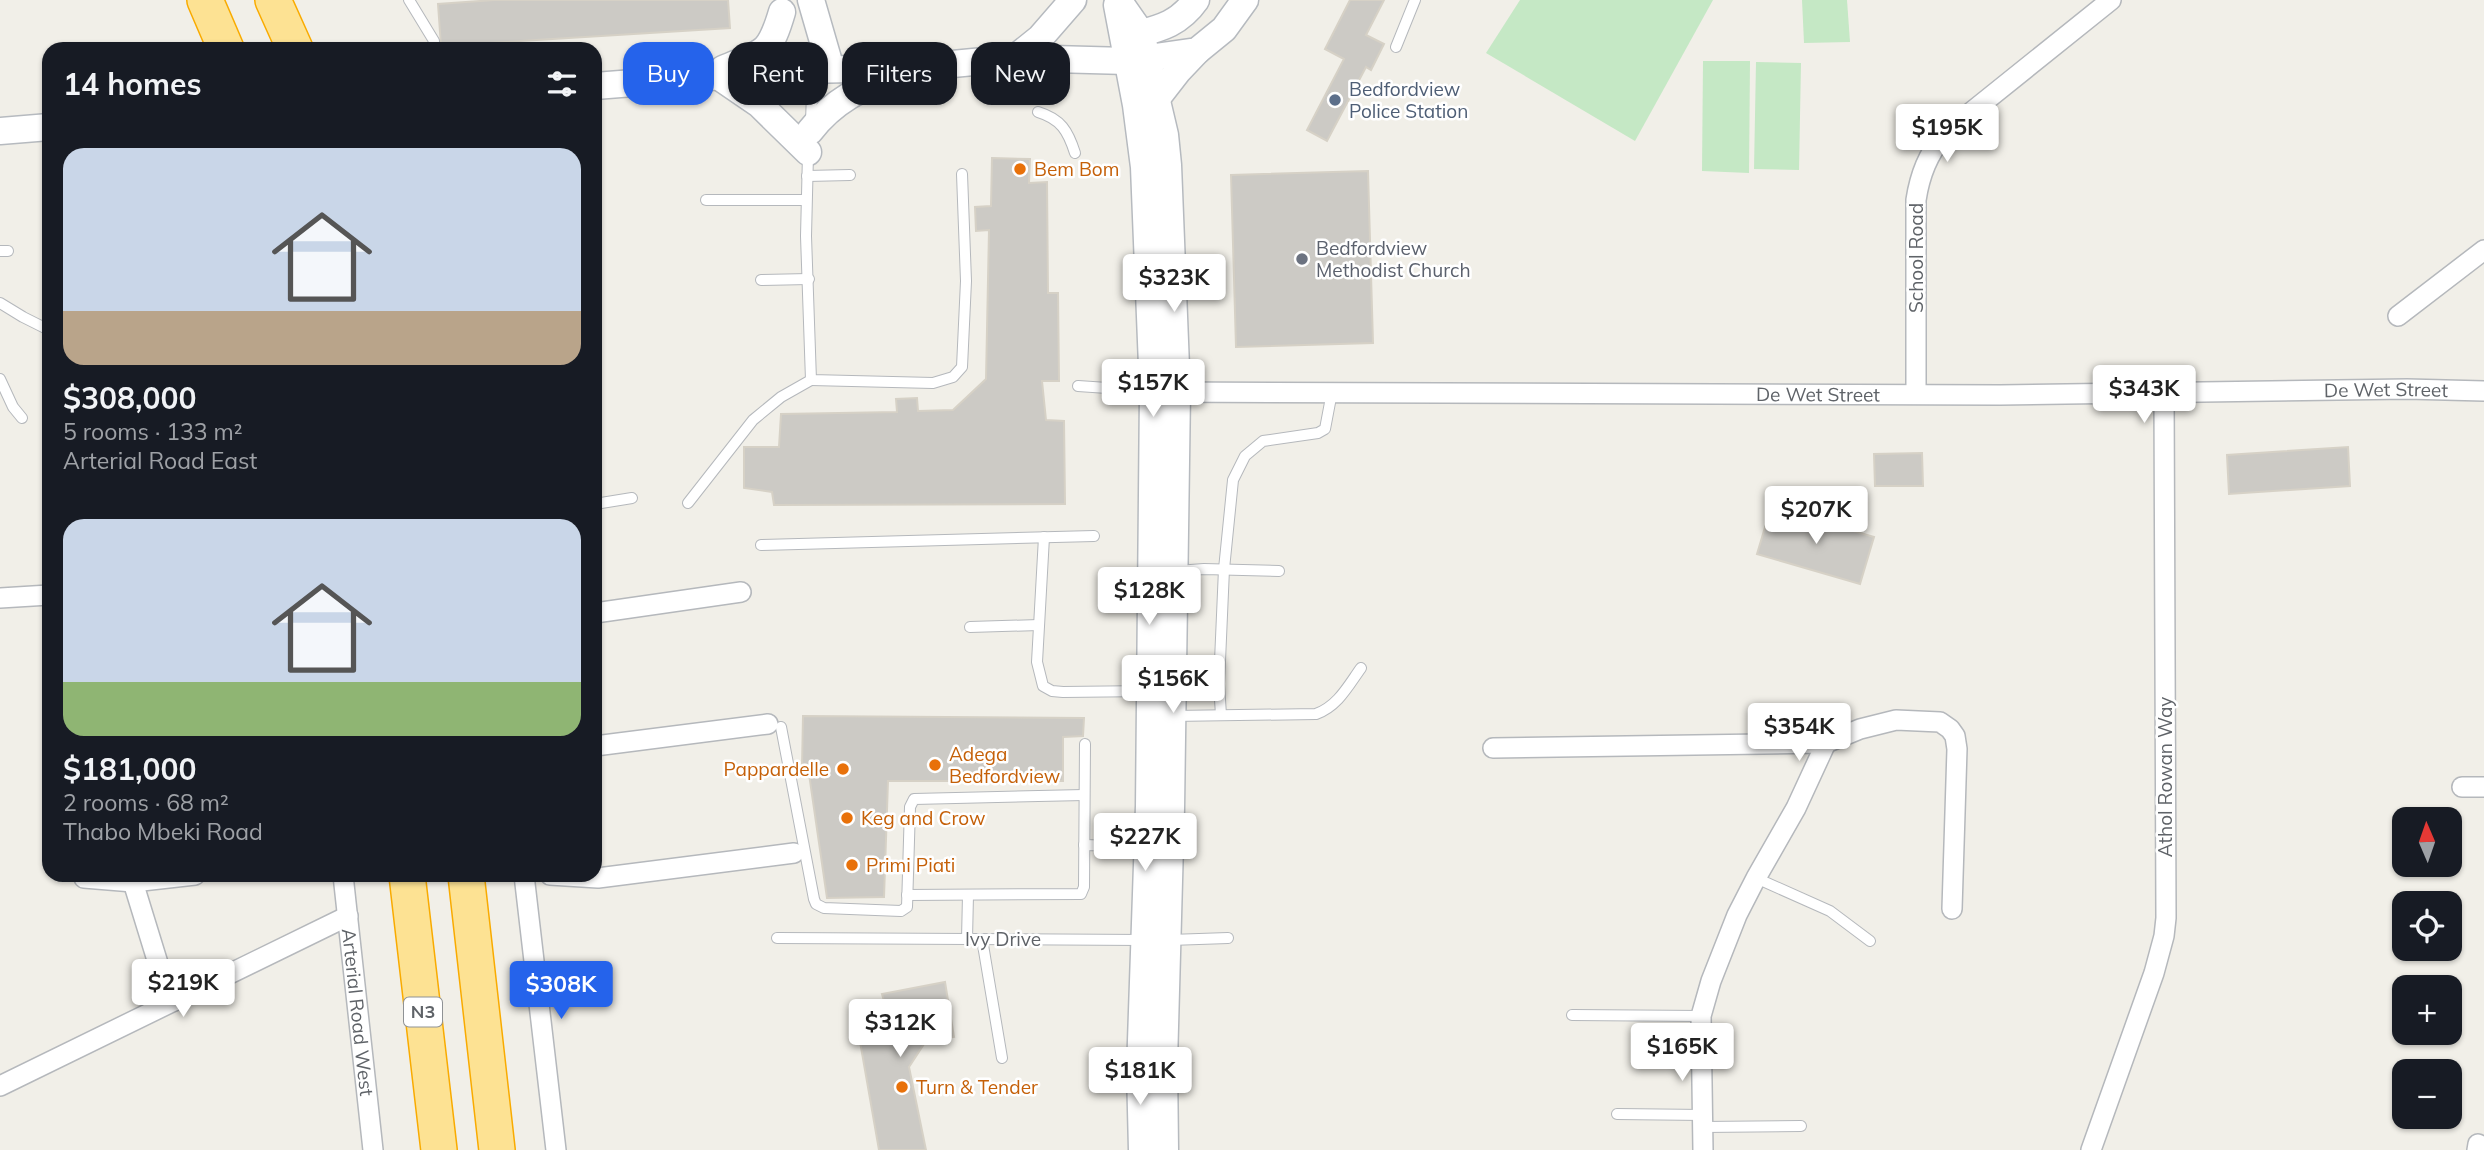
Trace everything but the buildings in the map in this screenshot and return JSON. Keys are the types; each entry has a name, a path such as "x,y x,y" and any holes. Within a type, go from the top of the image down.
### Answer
{"highway":[{"path":"205,0 223,42"},
{"path":"273,0 292,42"},
{"name":"N3","path":"408,882 439,1150"},
{"path":"468,882 497,1150"}],"main road":[{"path":"811,0 814,42"},
{"path":"1035,42 1073,0"},
{"path":"1117,0 1134,47 1147,102 1165,135 1168,165 1160,807 1152,1067 1142,1150"},
{"path":"1134,47 1174,23 1196,0"},
{"path":"1147,102 1197,51 1224,29 1245,0"},
{"path":"781,6 799,42"},
{"path":"714,75 768,48 775,38 781,6"},
{"path":"1070,58 1086,58 1134,47 1197,51"},
{"path":"714,79 759,104 808,153 825,112 842,100"},
{"path":"602,85 623,84"},
{"path":"0,131 42,128"},
{"path":"1161,704 1151,623 1163,572 1152,522 1165,391"},
{"path":"1155,940 1147,847 1160,807"},
{"path":"1152,1067 1165,1150"}],"street":[{"name":"School Road","path":"1916,394 1916,200 1922,169 1944,134 2111,0"},
{"path":"2398,316 2484,250"},
{"name":"De Wet Street","path":"1165,391 1916,394 2394,389 2484,391"},
{"name":"Athol Rowan Way","path":"2091,1150 2154,973 2166,918 2164,391"},
{"path":"602,612 741,592"},
{"path":"0,598 42,595"},
{"path":"1493,748 1826,743 1860,729 1896,720 1940,722 1955,736 1957,749 1952,909"},
{"path":"602,745 774,726"},
{"path":"1703,1150 1701,1016 1725,944 1756,878 1797,808 1826,743"},
{"path":"2462,787 2484,787"},
{"path":"602,877 794,853"},
{"path":"133,882 161,973 174,1001"},
{"name":"Arterial Road West","path":"345,882 373,1150"},
{"path":"525,882 556,1150"},
{"path":"0,1086 348,916"}],"lane":[{"path":"409,0 434,41"},
{"path":"1396,47 1415,0"},
{"path":"811,380 806,200 814,105"},
{"path":"1038,113 1054,117 1071,139 1075,153"},
{"path":"808,153 850,175"},
{"path":"688,503 753,419 781,397 811,380 933,383 953,377 962,367 966,281 962,174"},
{"path":"706,200 806,200"},
{"path":"761,280 809,279"},
{"path":"0,303 42,326"},
{"path":"0,379 13,407 22,418"},
{"path":"1078,386 1165,391"},
{"path":"1221,715 1219,684 1224,569 1233,480 1245,456 1263,441 1318,433 1325,429 1332,392"},
{"path":"602,503 632,498"},
{"path":"761,545 1094,536"},
{"path":"1044,537 1037,663 1042,686 1052,691 1161,704 1221,715 1316,714 1328,709 1339,699 1361,668"},
{"path":"1163,572 1224,569 1279,571"},
{"path":"970,627 1039,625"},
{"path":"774,726 816,904 824,908 901,911 906,907 910,807 914,799 1084,795"},
{"path":"907,895 1077,895 1084,891 1085,744"},
{"path":"1084,845 1147,847"},
{"path":"1756,878 1830,911 1871,941"},
{"path":"967,939 968,895"},
{"name":"Ivy Drive","path":"778,938 1228,938"},
{"path":"982,939 1002,1058"},
{"path":"1572,1015 1701,1016"},
{"path":"1617,1114 1801,1126"}],"green space":[{"path":"1520,0 1713,0 1635,141 1486,53"},
{"path":"1802,0 1847,0 1850,42 1804,43"},
{"path":"1703,61 1750,61 1749,173 1702,171"},
{"path":"1756,62 1801,63 1799,170 1754,169"}],"place":[{"name":"Bedfordview Police Station","path":"1335,100"},
{"name":"Bem Bom","path":"1020,169"},
{"name":"Bedfordview Methodist Church","path":"1302,259"},
{"name":"Adega Bedfordview","path":"935,765"},
{"name":"Pappardelle","path":"843,769"},
{"name":"Keg and Crow","path":"847,818"},
{"name":"Primi Piati","path":"852,865"},
{"name":"Turn & Tender","path":"902,1087"}]}
